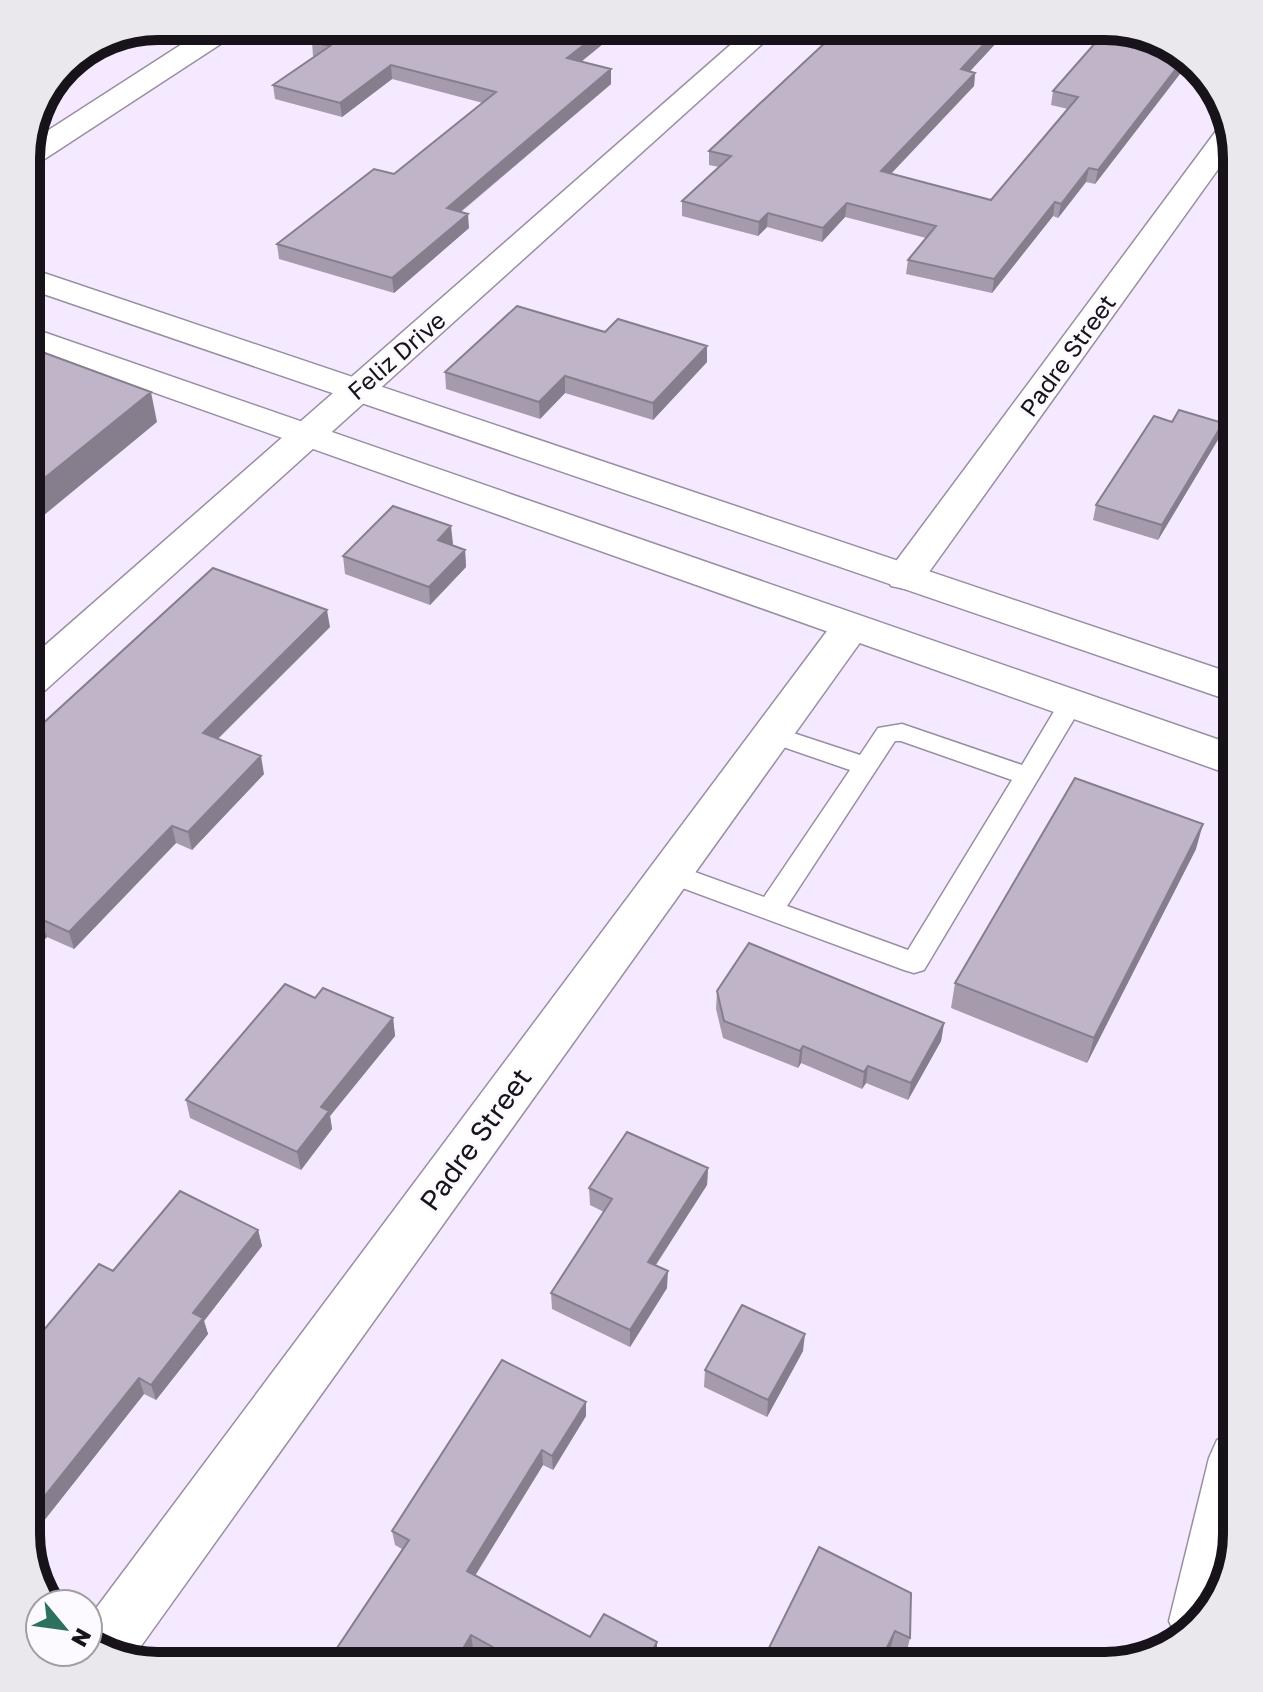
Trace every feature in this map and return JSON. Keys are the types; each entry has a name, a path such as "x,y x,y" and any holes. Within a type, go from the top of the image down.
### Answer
{"main road":[{"path":"40,149 207,40"},
{"name":"Feliz Drive","path":"40,672 752,40"},
{"name":"Padre Street","path":"905,577 1222,143"},
{"path":"40,282 1223,684"},
{"path":"40,341 1223,757"},
{"name":"Padre Street","path":"108,1641 850,628"},
{"path":"1205,1596 1223,1518"}],"lane":[{"path":"670,873 914,963 1071,704"},
{"path":"770,910 887,734 902,732 1027,776"},
{"path":"772,734 865,766"}],"building":[{"path":"590,40 567,58 611,69 447,208 468,214 392,278 277,244 374,169 394,174 496,92 391,65 340,103 273,85 330,46 312,42"},
{"path":"828,40 988,40 961,69 975,73 881,171 991,200 1078,97 1053,91 1098,40 1135,44 1178,66 1098,170 1089,168 1061,204 1055,202 994,279 908,260 936,226 847,203 823,228 768,213 759,222 682,201 731,156 709,151"},
{"path":"517,306 605,332 618,319 707,346 653,403 565,376 539,402 445,372"},
{"path":"40,351 151,392 40,482"},
{"path":"1179,410 1223,423 1162,525 1096,505 1154,416 1172,422"},
{"path":"393,506 451,526 438,540 465,550 429,587 343,556"},
{"path":"213,568 327,610 203,733 261,756 188,832 172,826 69,932 40,920 40,726"},
{"path":"1075,778 1203,824 1094,1038 955,983"},
{"path":"749,943 944,1023 911,1083 868,1066 864,1072 803,1046 800,1051 724,1021 717,991"},
{"path":"285,984 315,998 323,988 393,1018 321,1107 329,1111 297,1152 186,1100"},
{"path":"627,1132 708,1168 648,1262 668,1271 630,1330 551,1293 612,1199 589,1188"},
{"path":"180,1191 258,1230 193,1313 203,1318 151,1385 139,1378 40,1502 40,1335 99,1264 113,1271"},
{"path":"742,1305 805,1334 768,1400 705,1370"},
{"path":"502,1360 586,1402 552,1456 542,1450 467,1571 590,1637 604,1614 657,1642 652,1652 502,1652 471,1635 461,1652 337,1652 409,1540 392,1531"},
{"path":"819,1547 911,1593 910,1638 895,1631 885,1652 767,1652"}]}
